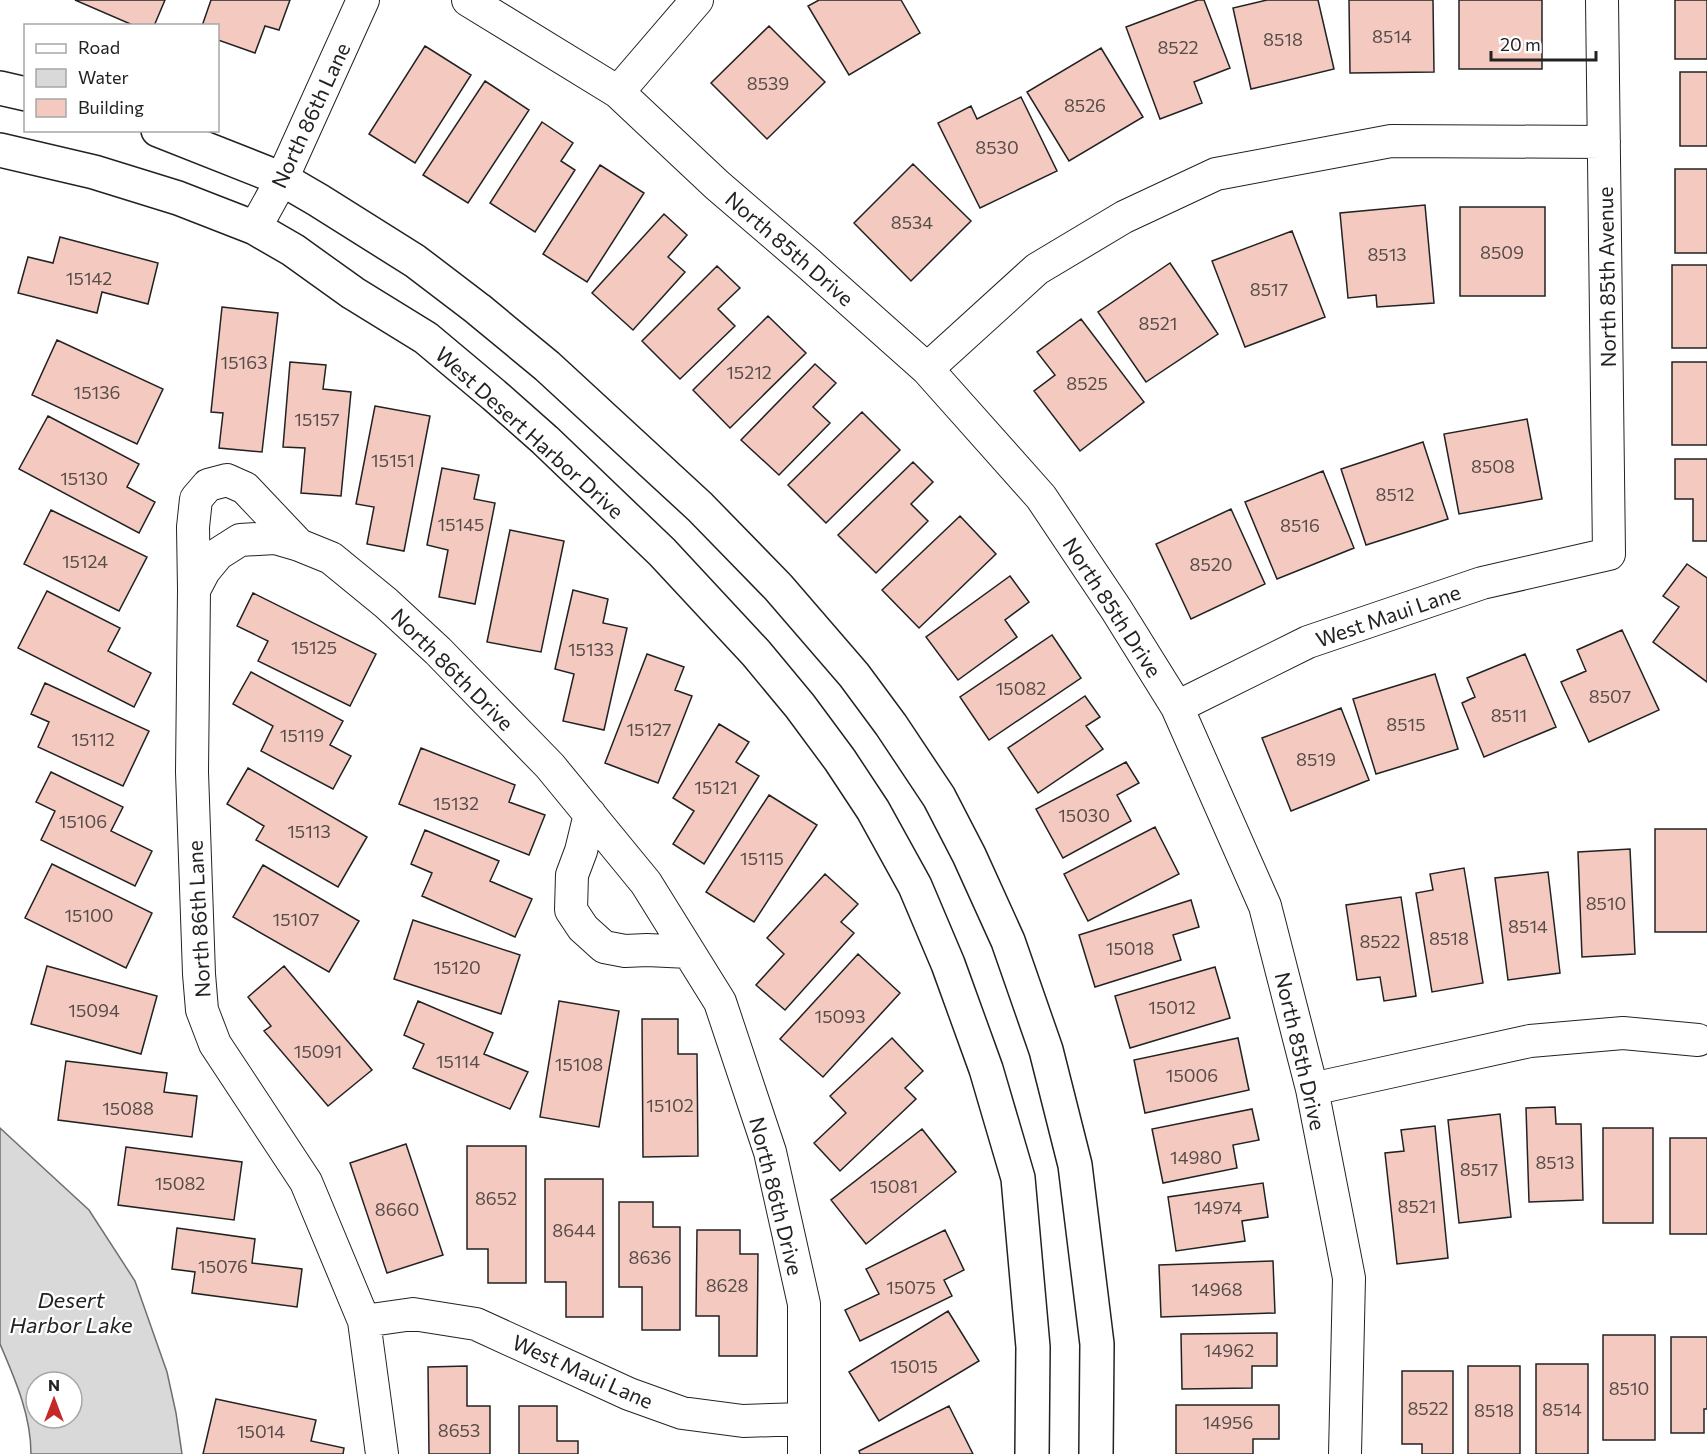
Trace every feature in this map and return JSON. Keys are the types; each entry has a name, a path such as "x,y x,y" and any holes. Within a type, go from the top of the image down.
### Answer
{"street":[{"name":"North 86th Lane","path":"255,228 282,179 363,0"},
{"name":"North 85th Drive","path":"468,0 618,92 717,185 810,264 927,369 1041,497 1116,609 1177,707 1265,906 1312,1089 1349,1278 1345,1454"},
{"path":"618,92 697,0"},
{"name":"North 85th Avenue","path":"1602,0 1609,554"},
{"path":"0,88 24,94"},
{"path":"163,132 282,179 415,261 478,309 547,366 700,507 778,587 854,675 891,725 939,797 969,855 1008,941 1046,1050 1075,1165 1097,1344 1096,1454"},
{"path":"927,369 1037,269 1124,217 1216,174 1391,141 1604,142"},
{"name":"West Desert Harbor Drive","path":"0,150 94,172 178,198 255,228 293,250 353,293 426,338 545,440 662,552 756,653 800,706 873,810 915,886 948,964 986,1069 1018,1178 1033,1347 1032,1454"},
{"name":"North 86th Drive","path":"194,590 193,527 196,499 208,485 227,480 245,488 299,545"},
{"name":"North 86th Drive","path":"194,590 204,571 218,554 240,540 275,538 331,558 386,603 420,635 550,766 646,883 720,1002 770,1152 804,1304 804,1454"},
{"name":"West Maui Lane","path":"1177,707 1308,642 1482,584 1609,554"},
{"name":"North 86th Lane","path":"194,590 192,772 202,1010 215,1044 306,1182 364,1321 382,1454"},
{"path":"590,814 572,875 571,910 583,928 604,946 625,951 689,952"},
{"path":"1312,1089 1530,1041 1623,1033 1698,1040"},
{"name":"West Maui Lane","path":"364,1321 413,1314 476,1324 629,1394 682,1413 743,1421 804,1419"}],"water":[{"name":"Desert Harbor Lake","path":"0,1128 89,1210 135,1281 167,1372 182,1454 31,1454 29,1430 84,1430 84,1370 24,1370 24,1408 0,1344"}],"building":[{"path":"75,0 165,0 155,24 130,24"},
{"path":"211,0 290,0 279,30 265,26 255,53 219,40 219,24 203,24"},
{"path":"819,0 901,0 920,33 849,75 808,6"},
{"path":"1198,0 1204,0 1230,68 1194,82 1202,103 1160,119 1126,27"},
{"path":"1267,0 1318,0 1334,69 1251,89 1233,8"},
{"path":"1349,0 1433,0 1434,72 1350,73"},
{"path":"1459,0 1542,0 1542,69 1459,69"},
{"path":"1675,0 1707,0 1707,59 1675,59"},
{"path":"769,26 825,82 767,139 711,83"},
{"path":"425,46 471,75 415,163 369,134"},
{"path":"1101,48 1143,117 1069,161 1027,92"},
{"path":"1680,72 1707,72 1707,146 1680,146"},
{"path":"485,81 529,110 468,203 423,175"},
{"path":"1021,97 1057,171 980,208 938,123 971,106 977,119"},
{"path":"542,122 573,143 561,161 575,170 535,232 490,203"},
{"path":"913,164 971,221 911,281 854,223"},
{"path":"600,165 644,193 587,282 543,254"},
{"path":"1675,169 1707,169 1707,253 1675,253"},
{"path":"1425,205 1434,303 1377,307 1376,295 1348,298 1340,213"},
{"path":"1460,207 1545,207 1545,296 1460,296"},
{"path":"664,214 687,235 668,257 685,272 633,330 592,293"},
{"path":"1292,231 1325,317 1245,347 1212,261"},
{"path":"60,237 158,263 148,304 102,292 97,313 18,293 28,257 53,263"},
{"path":"1170,263 1218,334 1146,382 1098,312"},
{"path":"1672,265 1707,265 1707,348 1672,348"},
{"path":"717,266 740,288 718,309 735,326 680,379 642,341"},
{"path":"222,307 278,313 262,452 219,448 223,413 211,412"},
{"path":"768,316 806,353 730,428 693,390"},
{"path":"1081,319 1144,402 1080,451 1034,391 1055,375 1037,352"},
{"path":"57,340 163,389 137,444 32,395"},
{"path":"290,362 326,365 323,389 351,392 341,496 301,493 305,448 283,447"},
{"path":"1672,362 1707,362 1707,445 1672,445"},
{"path":"815,364 836,383 813,407 830,423 779,475 741,440"},
{"path":"375,406 430,416 404,551 367,544 374,507 356,504"},
{"path":"862,412 900,450 826,523 788,485"},
{"path":"48,416 139,464 127,487 155,502 139,533 19,469"},
{"path":"1527,419 1542,499 1459,514 1444,434"},
{"path":"1423,442 1448,519 1366,545 1341,469"},
{"path":"1675,459 1707,459 1707,541 1693,541 1693,499 1675,499"},
{"path":"913,462 933,482 911,504 928,521 876,573 838,535"},
{"path":"442,468 479,475 474,499 495,503 475,604 439,597 448,550 427,545"},
{"path":"1323,471 1354,548 1277,579 1245,502"},
{"path":"1231,509 1265,584 1191,619 1156,544"},
{"path":"51,510 147,557 119,611 24,564"},
{"path":"960,516 996,554 919,628 882,590"},
{"path":"510,530 564,541 541,652 487,642"},
{"path":"1687,564 1707,578 1707,682 1653,642 1679,607 1663,596"},
{"path":"1010,576 1029,602 1005,620 1017,637 958,680 926,637"},
{"path":"573,590 608,599 603,623 627,628 604,730 563,721 574,674 555,669"},
{"path":"47,591 120,628 108,651 151,673 134,707 18,648"},
{"path":"253,593 376,654 350,706 258,661 268,641 237,626"},
{"path":"1622,630 1659,710 1589,742 1561,682 1586,671 1577,650"},
{"path":"1052,635 1081,678 989,740 960,697"},
{"path":"647,654 684,667 675,690 692,696 658,783 605,763"},
{"path":"1525,654 1556,727 1484,757 1462,703 1475,697 1467,678"},
{"path":"251,672 343,721 330,745 351,756 333,789 261,751 273,726 233,704"},
{"path":"1435,674 1458,749 1376,774 1353,699"},
{"path":"45,683 149,731 123,786 38,747 49,722 31,714"},
{"path":"1085,696 1100,717 1086,726 1103,749 1038,793 1008,748"},
{"path":"1341,708 1369,780 1291,811 1262,738"},
{"path":"719,724 749,742 736,762 759,776 704,864 673,844 694,811 673,798"},
{"path":"421,748 515,785 509,802 545,815 529,855 399,804"},
{"path":"1126,762 1139,783 1117,795 1131,821 1063,858 1036,809"},
{"path":"248,768 367,837 338,887 256,840 264,826 227,804"},
{"path":"51,772 123,807 111,831 152,851 135,886 41,840 55,811 36,802"},
{"path":"769,795 817,825 754,922 706,892"},
{"path":"1155,827 1179,874 1088,921 1064,874"},
{"path":"1655,829 1707,829 1707,932 1655,932"},
{"path":"425,830 499,861 490,881 532,899 515,937 422,896 432,873 411,864"},
{"path":"1630,849 1635,954 1582,957 1578,852"},
{"path":"52,864 152,913 126,968 25,918"},
{"path":"263,865 359,921 329,972 233,917"},
{"path":"1464,868 1483,983 1432,992 1416,893 1433,890 1430,874"},
{"path":"1548,872 1560,973 1508,980 1495,878"},
{"path":"825,874 858,904 841,922 854,933 785,1010 756,985 784,954 767,938"},
{"path":"1401,897 1416,996 1384,1001 1380,977 1357,980 1346,905"},
{"path":"1191,900 1199,927 1173,935 1181,960 1095,987 1079,935"},
{"path":"413,920 520,955 501,1014 394,979"},
{"path":"858,954 900,993 823,1077 780,1039"},
{"path":"47,966 157,996 141,1054 31,1024"},
{"path":"284,966 372,1070 328,1106 264,1031 271,1026 248,997"},
{"path":"1215,967 1230,1018 1130,1048 1115,996"},
{"path":"418,1001 493,1033 484,1054 528,1072 510,1109 413,1068 424,1044 404,1035"},
{"path":"559,1001 619,1011 599,1127 540,1117"},
{"path":"642,1019 678,1019 678,1054 697,1054 698,1156 643,1157"},
{"path":"892,1038 923,1071 905,1088 916,1099 840,1171 814,1143 846,1113 830,1096"},
{"path":"1238,1038 1249,1090 1145,1113 1134,1060"},
{"path":"66,1061 167,1073 164,1092 197,1096 192,1137 58,1120"},
{"path":"1555,1107 1556,1124 1581,1124 1583,1200 1529,1202 1526,1108"},
{"path":"1252,1109 1259,1140 1233,1145 1237,1168 1163,1183 1152,1129"},
{"path":"1500,1114 1511,1217 1459,1223 1448,1120"},
{"path":"1435,1126 1448,1258 1397,1264 1385,1153 1404,1151 1401,1130"},
{"path":"1603,1128 1653,1128 1653,1223 1603,1223"},
{"path":"922,1129 956,1172 866,1244 831,1200"},
{"path":"1670,1138 1707,1138 1707,1234 1670,1234"},
{"path":"406,1144 443,1255 387,1273 350,1163"},
{"path":"467,1146 526,1146 526,1283 488,1283 488,1249 467,1249"},
{"path":"126,1147 242,1162 234,1220 118,1205"},
{"path":"545,1179 603,1179 603,1317 566,1317 566,1282 545,1282"},
{"path":"1263,1183 1268,1217 1242,1221 1245,1241 1176,1251 1168,1197"},
{"path":"619,1202 653,1202 653,1227 680,1227 680,1330 642,1330 642,1287 619,1287"},
{"path":"177,1228 255,1239 252,1263 302,1269 297,1307 192,1293 195,1272 172,1269"},
{"path":"697,1230 740,1230 740,1254 758,1254 757,1356 719,1356 719,1316 696,1316"},
{"path":"945,1230 964,1270 944,1280 952,1296 860,1341 845,1310 879,1294 866,1269"},
{"path":"1273,1261 1275,1313 1161,1317 1159,1265"},
{"path":"948,1311 979,1361 879,1421 849,1372"},
{"path":"1277,1333 1277,1366 1252,1366 1252,1388 1182,1389 1181,1334"},
{"path":"1603,1335 1655,1335 1655,1440 1603,1440"},
{"path":"1671,1337 1707,1337 1707,1409 1704,1409 1704,1433 1671,1433"},
{"path":"1536,1364 1588,1364 1588,1454 1536,1454"},
{"path":"467,1366 467,1406 490,1406 490,1454 429,1454 428,1367"},
{"path":"1468,1366 1520,1366 1520,1454 1468,1454"},
{"path":"1402,1371 1453,1371 1453,1454 1422,1454 1422,1444 1402,1444"},
{"path":"216,1399 316,1420 311,1441 344,1448 343,1454 203,1454"},
{"path":"1176,1405 1279,1405 1279,1439 1253,1439 1253,1454 1176,1454"},
{"path":"519,1406 557,1406 557,1441 578,1441 578,1454 519,1454"},
{"path":"949,1406 973,1454 860,1454 859,1451"}]}
